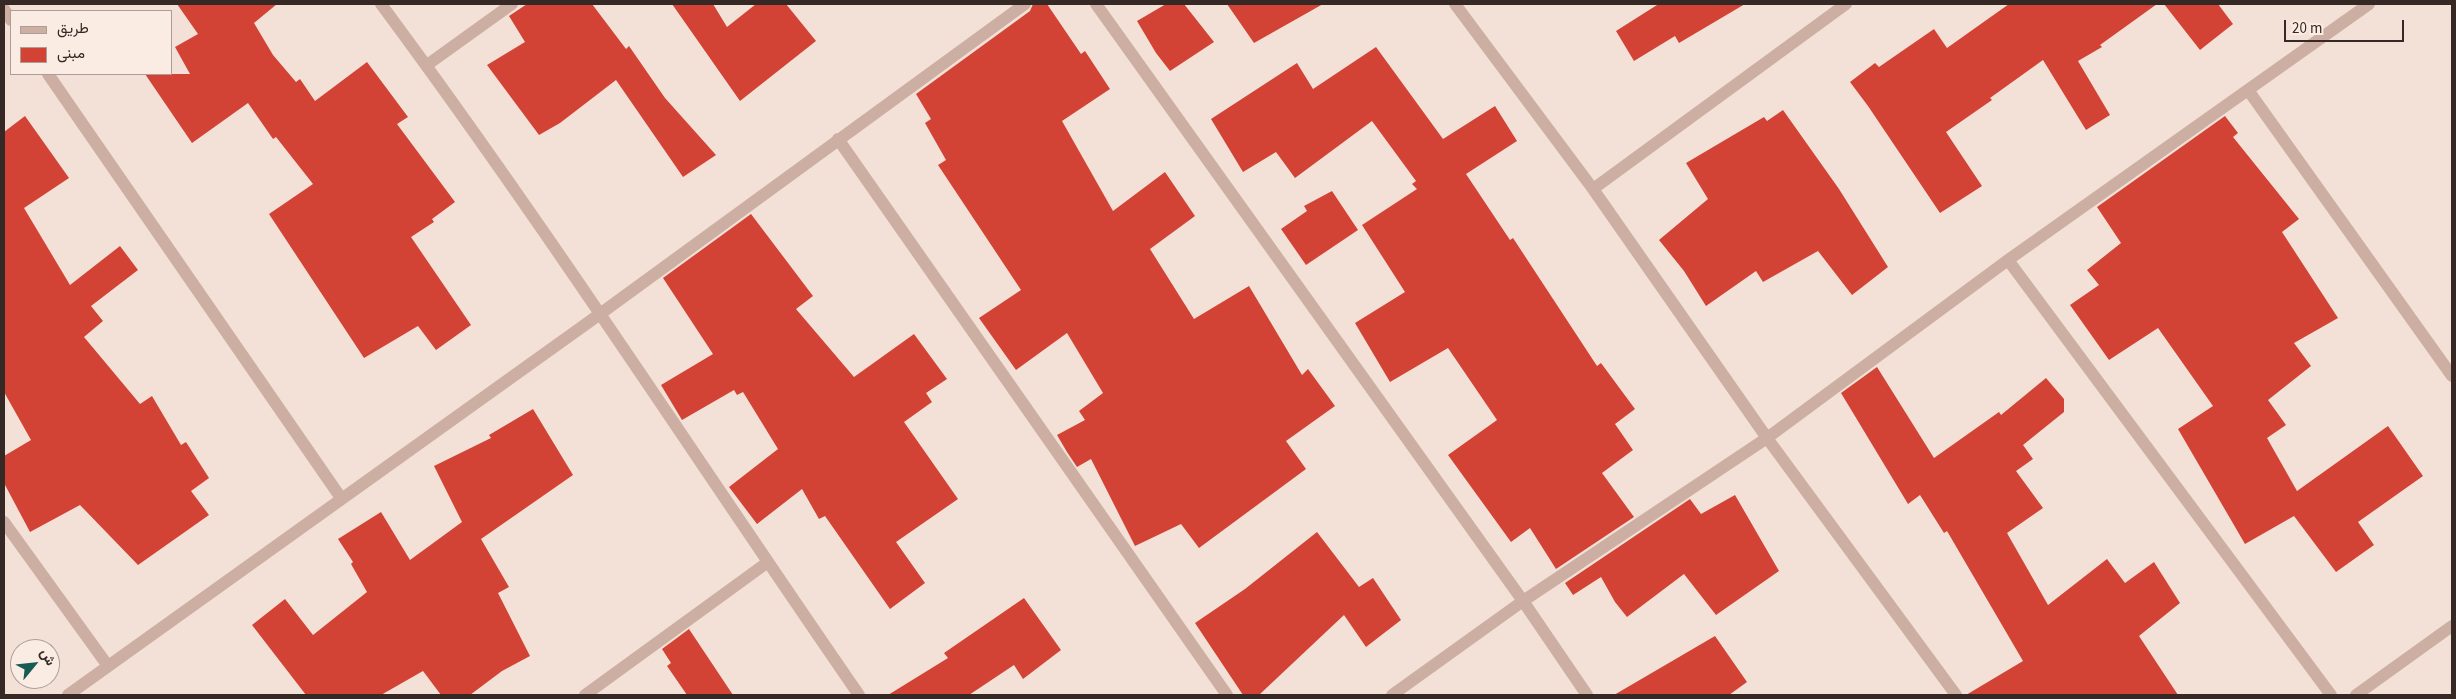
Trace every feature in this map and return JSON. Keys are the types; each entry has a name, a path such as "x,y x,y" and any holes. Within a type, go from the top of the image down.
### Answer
{"street":[{"path":"381,4 427,65 600,314 859,695"},
{"path":"427,65 512,4"},
{"path":"68,695 600,314 1026,4"},
{"path":"1096,4 1523,601 1587,695"},
{"path":"1455,4 1593,189 1767,438 1956,695"},
{"path":"1593,189 1846,4"},
{"path":"1392,695 1523,601 1767,438 2008,260 2369,4"},
{"path":"49,75 341,498"},
{"path":"2248,90 2452,376"},
{"path":"838,139 1227,695"},
{"path":"2008,260 2331,695"},
{"path":"4,522 108,666"},
{"path":"585,695 768,562"},
{"path":"2356,695 2452,626"}],"building":[{"path":"177,4 277,4 254,23 273,55 296,82 300,79 315,101 367,62 408,117 397,124 455,202 432,219 434,222 411,237 471,325 436,350 418,326 364,358 269,214 313,184 276,137 273,139 248,103 192,143 146,75 190,74 175,47 198,34"},
{"path":"527,4 592,4 626,49 629,46 665,98 716,155 683,177 616,80 560,123 539,135 487,65 525,42 509,16"},
{"path":"672,4 713,4 727,27 756,4 786,4 816,41 740,101"},
{"path":"1033,4 1047,4 1081,54 1085,51 1110,89 1062,121 1113,211 1165,172 1195,216 1150,249 1194,319 1249,286 1302,375 1308,369 1335,406 1286,441 1306,469 1199,548 1181,524 1135,546 1091,459 1077,467 1067,452 1057,435 1085,420 1079,411 1103,393 1067,333 1016,370 979,318 1021,290 938,165 946,160 925,123 931,119 916,94 1030,11"},
{"path":"1166,4 1184,4 1214,42 1170,71 1156,53 1137,21"},
{"path":"1227,4 1323,4 1254,43"},
{"path":"1656,4 1745,4 1679,43 1675,36 1634,61 1616,31"},
{"path":"2009,4 2157,4 2100,45 2102,47 2078,61 2110,115 2086,130 2043,60 1990,98 1992,100 1946,132 1982,186 1940,213 1850,82 1875,63 1879,67 1934,29 1947,48"},
{"path":"2164,4 2218,4 2233,24 2200,50"},
{"path":"1376,47 1443,139 1495,106 1517,141 1466,174 1510,240 1513,238 1597,366 1601,363 1635,409 1615,424 1633,450 1602,473 1634,517 1556,569 1530,528 1511,542 1448,455 1497,420 1448,348 1390,382 1355,323 1405,292 1362,225 1417,189 1412,184 1416,181 1372,121 1295,178 1276,152 1243,172 1211,119 1297,63 1313,89"},
{"path":"1783,110 1839,189 1888,267 1852,295 1818,251 1763,282 1756,271 1706,306 1684,271 1659,240 1708,199 1686,163 1764,117 1767,121"},
{"path":"25,116 69,178 24,208 70,285 120,246 138,270 91,306 103,321 84,337 140,404 152,396 181,445 186,442 209,478 191,491 209,515 138,565 80,505 30,532 4,483 4,456 31,440 4,392 4,132"},
{"path":"2225,116 2238,133 2233,137 2299,219 2282,232 2338,318 2294,343 2311,366 2268,400 2286,425 2267,438 2297,491 2388,426 2423,476 2358,522 2374,545 2336,572 2294,516 2245,544 2178,429 2213,406 2158,328 2109,360 2070,305 2099,285 2087,270 2121,243 2097,207"},
{"path":"1332,191 1358,230 1306,265 1281,229 1307,211 1304,206"},
{"path":"751,214 813,296 796,309 854,377 914,334 947,379 926,393 932,402 904,422 958,499 896,542 925,583 890,609 825,516 819,519 802,489 757,524 729,487 778,449 743,392 737,395 734,390 682,420 661,385 713,354 663,278"},
{"path":"1877,367 1934,458 1999,412 2001,415 2046,378 2064,399 2064,412 2023,445 2033,459 2016,471 2043,508 2007,533 2048,605 2107,559 2125,583 2154,562 2180,603 2139,636 2178,695 1966,695 2023,661 1947,531 1944,533 1920,495 1908,504 1841,393"},
{"path":"533,409 573,475 481,539 509,587 498,593 530,656 502,671 470,695 441,695 423,671 381,695 306,695 252,625 285,599 313,635 367,592 351,564 353,562 338,539 381,512 410,560 462,522 434,466 491,438 489,435"},
{"path":"1735,495 1779,571 1716,615 1684,574 1627,617 1615,602 1601,577 1573,595 1565,583 1690,499 1701,514"},
{"path":"1317,532 1359,587 1373,578 1401,620 1366,647 1344,615 1259,695 1243,695 1195,623 1245,589"},
{"path":"1024,598 1061,650 1023,679 1014,665 969,695 888,695 948,658 944,653"},
{"path":"689,629 733,695 687,695 667,666 671,663 662,649"},
{"path":"1715,636 1747,682 1729,695 1614,695"}]}
